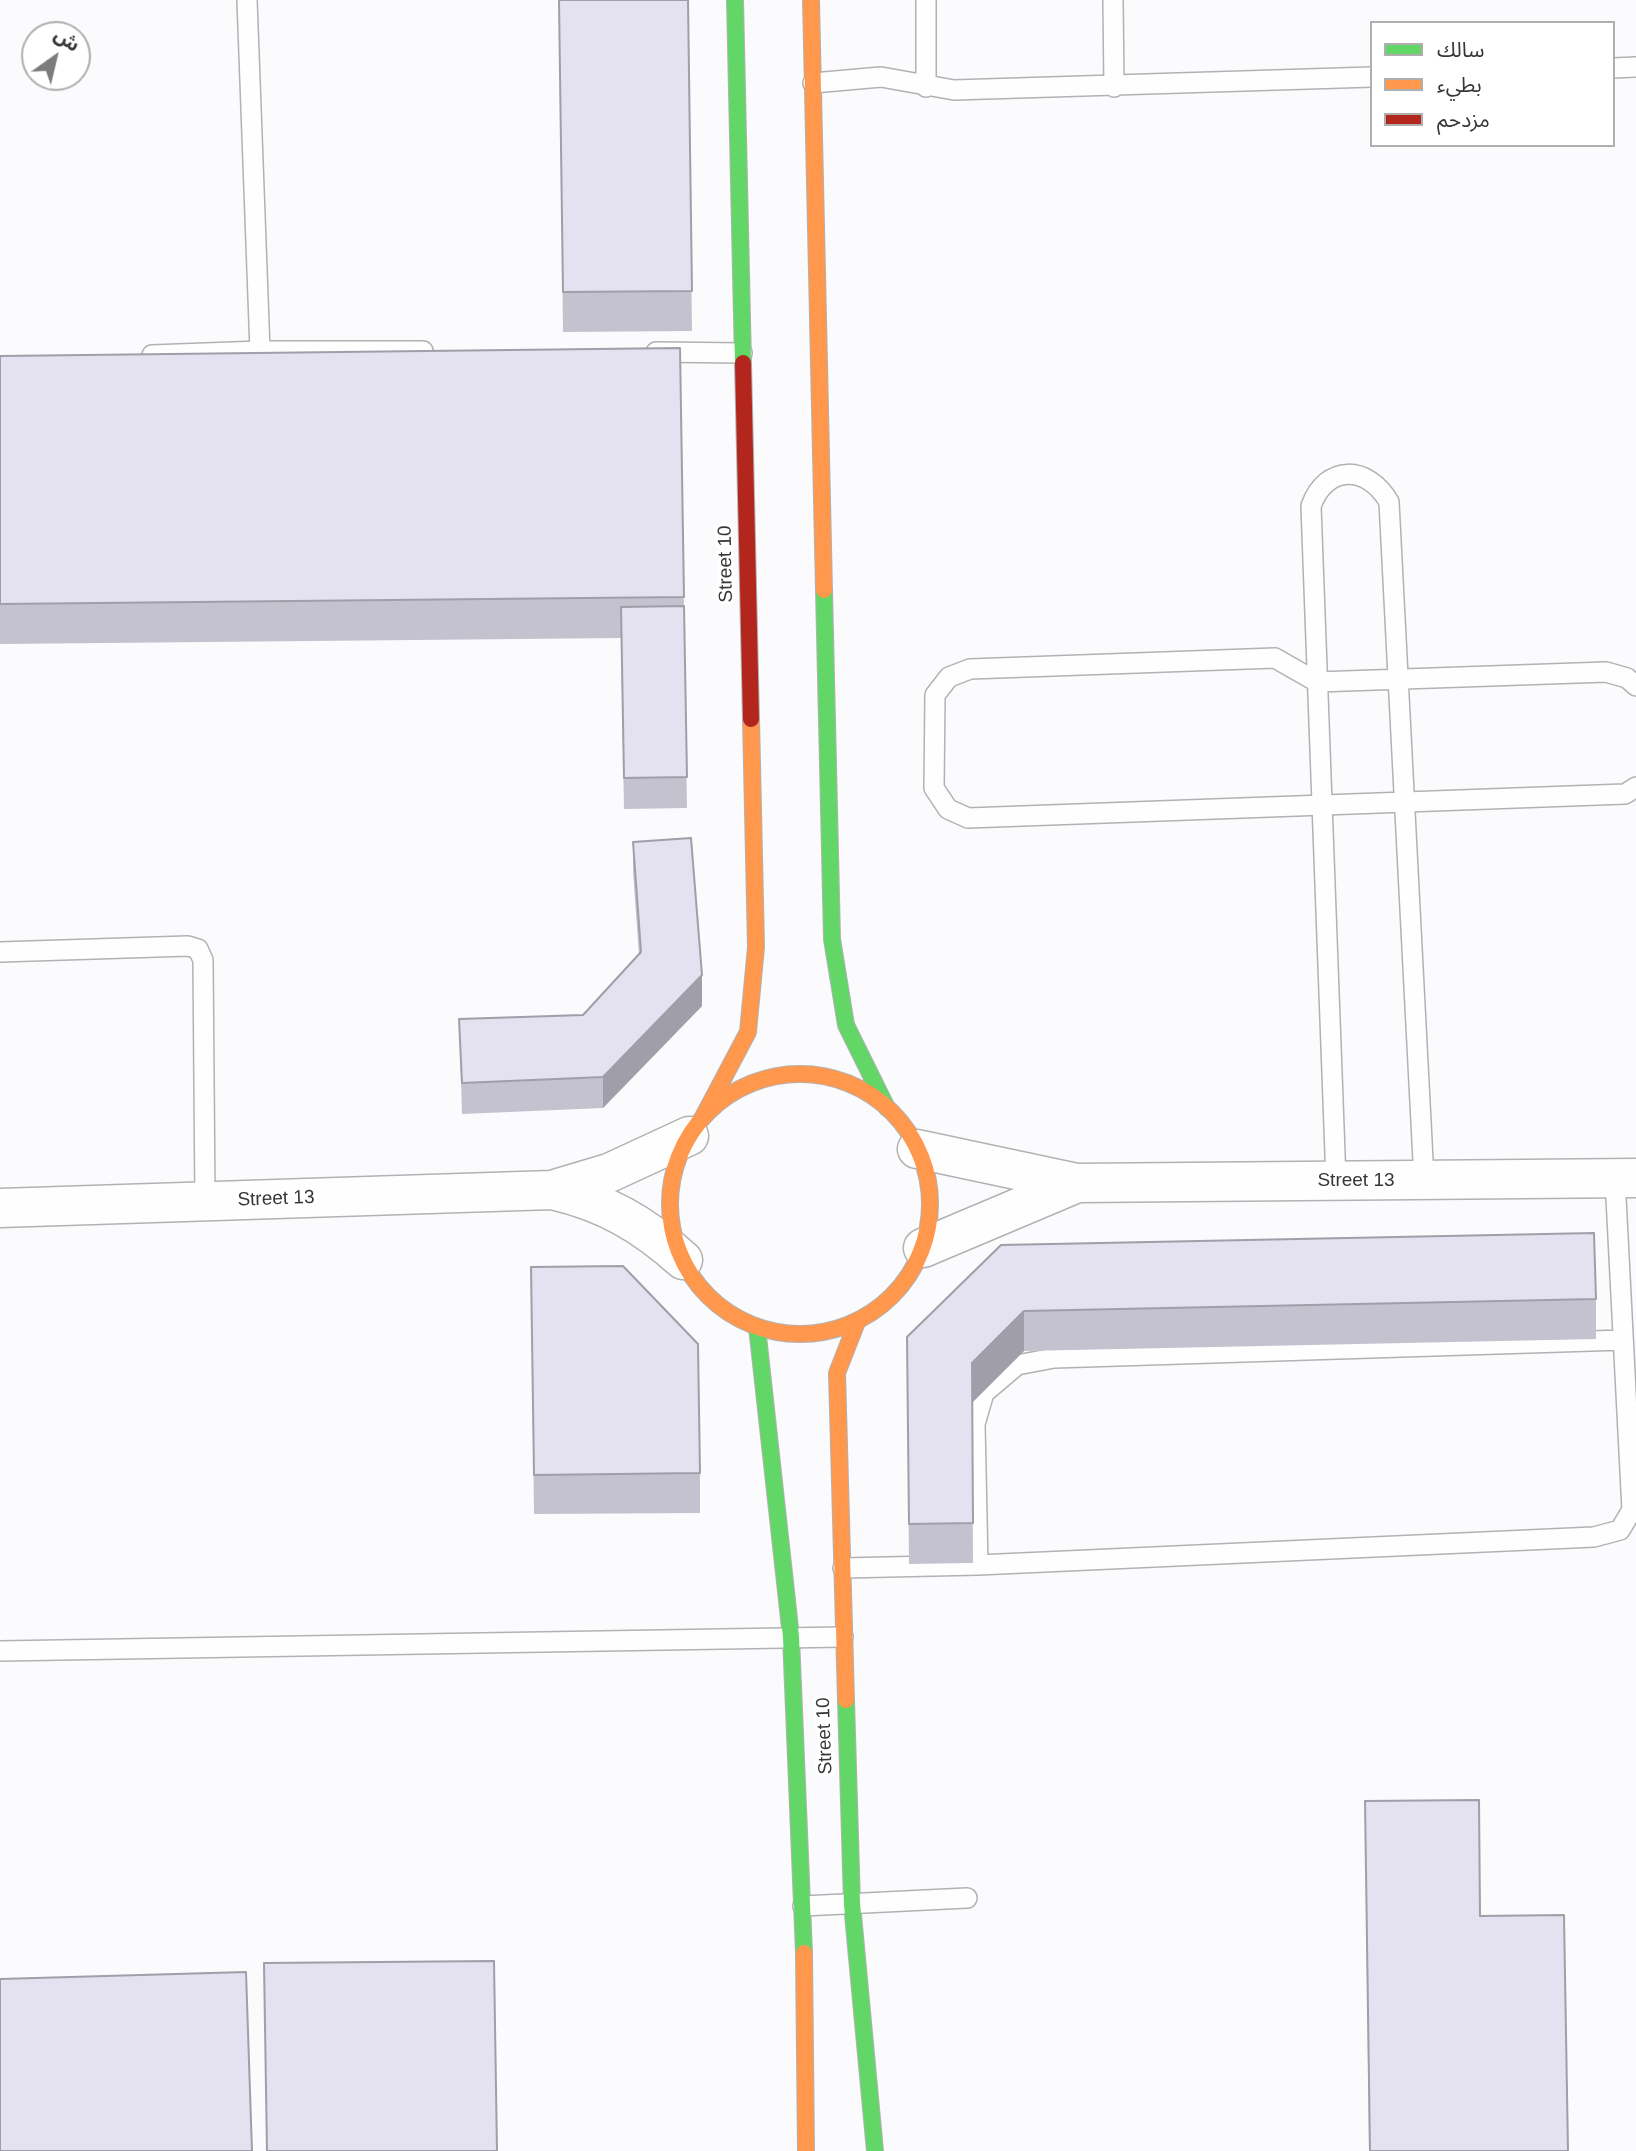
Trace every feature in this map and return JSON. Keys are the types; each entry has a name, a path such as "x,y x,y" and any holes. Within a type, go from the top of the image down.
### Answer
{"street":[{"name":"Street 10","path":"735,0 756,947 748,1032 696,1126 671,1185 670,1211 683,1259 700,1287 734,1316 785,1333 807,1334 856,1322 882,1306 897,1291 923,1248"},
{"path":"811,0 832,939 846,1025 887,1108 904,1127 917,1149 930,1198 923,1248"},
{"path":"696,1126 722,1099 744,1087 765,1079 794,1074 844,1082 887,1108"},
{"name":"Street 13","path":"0,1208 552,1190 618,1169 696,1126"},
{"name":"Street 13","path":"917,1149 1077,1184 1625,1178"},
{"name":"Street 13","path":"923,1248 1077,1184"},
{"name":"Street 13","path":"552,1190 600,1203 623,1214 644,1227 683,1259"},
{"name":"Street 10","path":"856,1322 837,1373 843,1637 852,1904 875,2151"},
{"name":"Street 10","path":"758,1326 791,1637 803,1906 806,2151"}],"lane":[{"path":"247,0 260,351"},
{"path":"926,0 926,87"},
{"path":"1113,0 1114,86"},
{"path":"1615,68 1636,67"},
{"path":"813,83 881,77 954,90 1370,77"},
{"path":"137,355 260,351 439,352"},
{"path":"632,352 742,353"},
{"path":"1336,1181 1311,506 1316,493 1326,480 1347,474 1367,477 1381,487 1389,502 1424,1180"},
{"path":"1636,686 1627,678 1606,672 1317,682 1275,658 970,669 949,677 935,695 934,788 948,809 968,818 1625,794 1636,787"},
{"path":"0,952 188,946 198,949 203,960 205,1201"},
{"path":"843,1568 978,1565 1594,1537 1620,1530 1632,1510 1623,1340 1625,1178"},
{"path":"978,1565 975,1424 984,1393 1017,1365 1054,1359 1623,1340"},
{"path":"0,1651 843,1637"},
{"path":"803,1906 967,1898"}],"building":[{"path":"559,0 688,0 692,291 563,292"},
{"path":"680,348 684,597 0,604 0,356"},
{"path":"684,606 687,777 624,778 621,607"},
{"path":"691,838 702,975 603,1077 462,1083 459,1019 583,1015 641,952 633,842"},
{"path":"1594,1233 1596,1299 1024,1311 972,1363 973,1523 909,1524 907,1337 1001,1245"},
{"path":"623,1266 698,1344 700,1473 534,1475 531,1267"},
{"path":"1479,1800 1480,1916 1564,1915 1568,2151 1370,2151 1365,1801"},
{"path":"494,1961 497,2151 267,2151 264,1963"},
{"path":"246,1972 252,2151 0,2151 0,1979"}],"traffic: fast":[{"path":"735,0 743,363"},
{"path":"824,590 832,939 846,1025 887,1108"},
{"path":"757,1327 791,1637 804,1953"},
{"path":"846,1700 852,1904 875,2151"}],"traffic: slow":[{"path":"811,0 824,590"},
{"path":"703,1117 748,1032 756,947 751,719"},
{"path":"800,1074 850,1084 872,1096 892,1112 908,1132 920,1154 930,1204 920,1254 908,1276 892,1296 872,1312 850,1324 800,1334 750,1324 728,1312 708,1296 692,1276 680,1254 670,1204 680,1154 692,1132 708,1112 728,1096 750,1084 800,1074"},
{"path":"846,1700 837,1373 857,1322"},
{"path":"804,1953 806,2151"}],"traffic: jam":[{"path":"743,363 751,719"}]}
